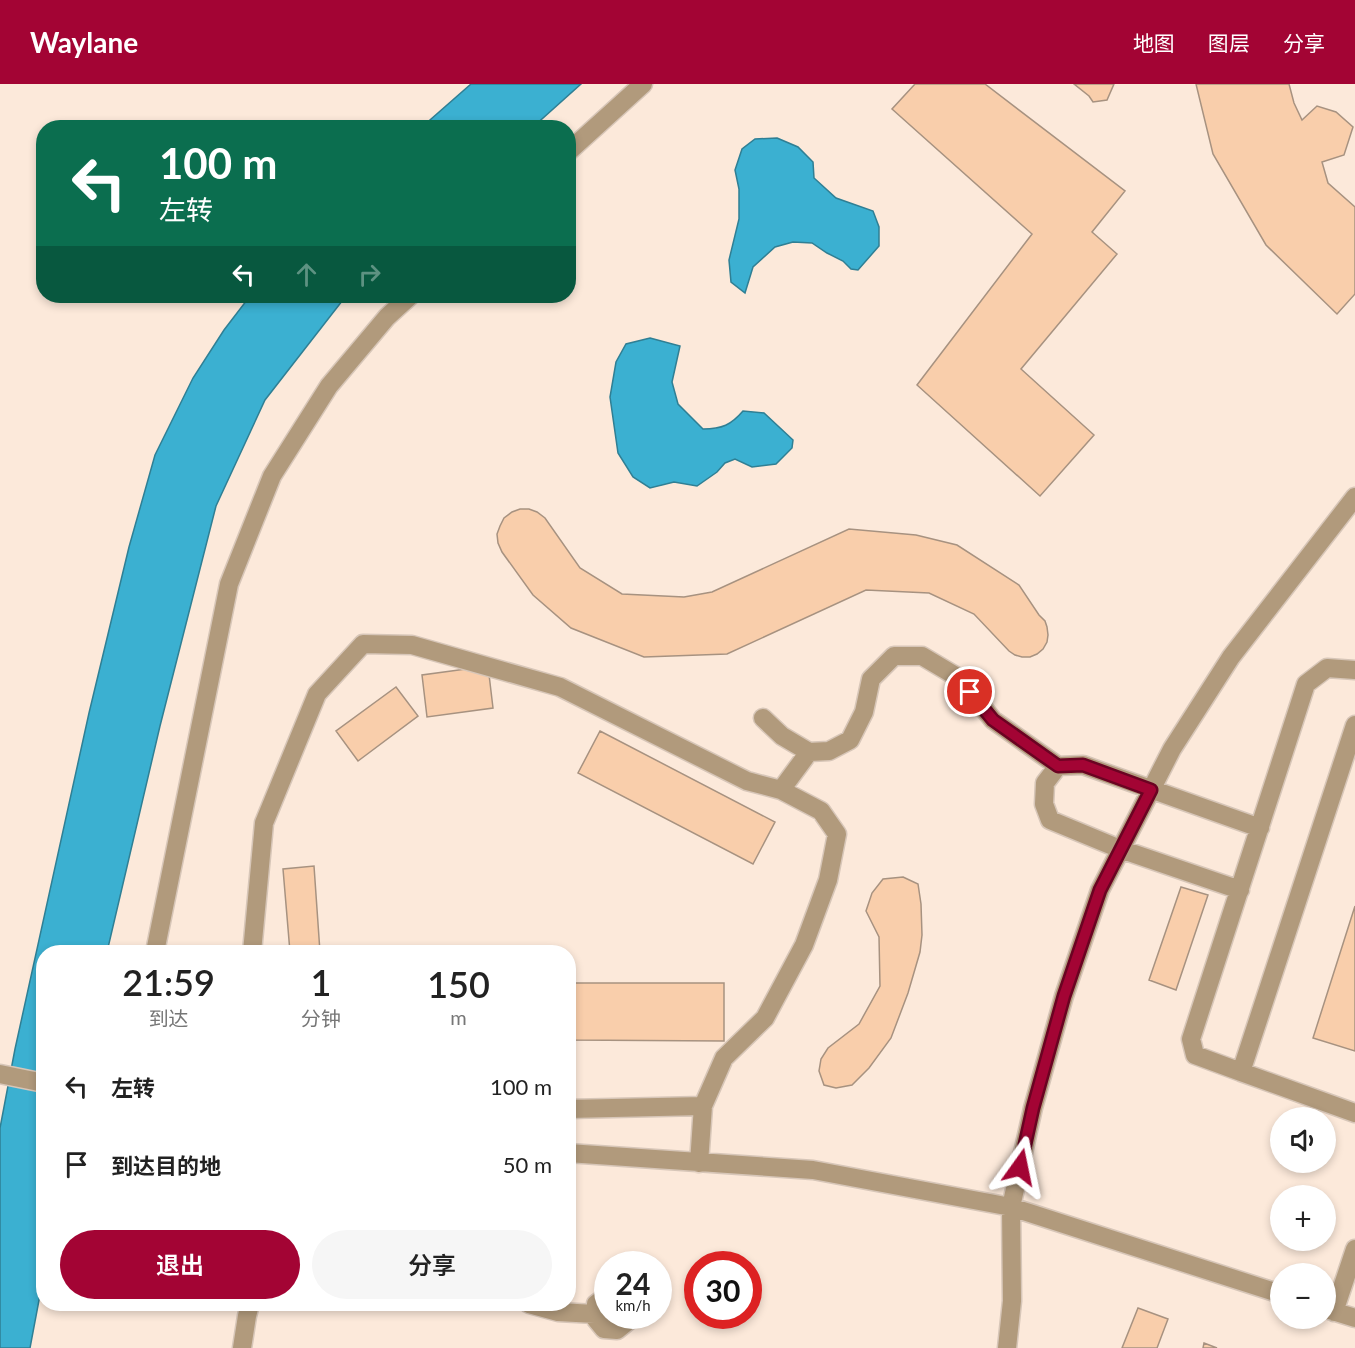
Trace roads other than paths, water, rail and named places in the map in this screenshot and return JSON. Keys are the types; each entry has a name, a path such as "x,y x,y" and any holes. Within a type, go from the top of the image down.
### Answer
{"street":[{"path":"576,145 643,84"},
{"path":"156,945 229,584 272,476 329,386 387,317 402,303"},
{"path":"1007,1348 1012,1300 1011,1207 1033,1108 1064,996 1100,890 1172,749 1231,657 1355,497"},
{"path":"253,945 264,823 317,694 363,644 412,645 560,687 747,781 781,790 821,811 837,834 828,880 804,945 765,1017 724,1058 702,1106 699,1163"},
{"path":"763,718 782,736 810,752 829,751 850,740 864,712 871,679 894,656 922,656 959,678 993,720 1058,766 1083,765 1260,828"},
{"path":"1355,670 1326,668 1306,684 1191,1039 1195,1055 1355,1113"},
{"path":"1241,1072 1355,725"},
{"path":"781,790 810,752"},
{"path":"1058,766 1045,783 1044,804 1050,820 1120,849 1240,890"},
{"path":"0,1074 36,1081"},
{"path":"576,1109 702,1106"},
{"path":"576,1154 813,1170 1011,1207 1270,1290"},
{"path":"1336,1295 1355,1249"},
{"path":"242,1348 248,1311"},
{"path":"554,1311 594,1314"},
{"path":"1336,1312 1355,1318"},
{"path":"603,1329 620,1331"}],"water":[{"path":"471,84 581,84 541,120 430,120"},
{"path":"777,138 798,147 813,162 814,178 836,198 873,211 879,227 879,246 858,270 851,269 843,261 812,243 793,242 775,247 753,267 745,293 731,282 729,260 739,219 739,189 735,170 742,149 755,139"},
{"path":"245,303 341,303 265,400 216,506 160,726 109,945 38,945 89,713 129,547 155,455 193,378"},
{"path":"650,338 680,346 672,382 678,404 703,429 726,425 743,411 764,413 793,440 792,448 776,464 752,467 735,459 725,463 717,472 697,486 674,482 650,488 633,477 618,453 610,397 616,362 626,344"},
{"path":"36,954 37,1311 30,1348 0,1348 0,1128"}]}
